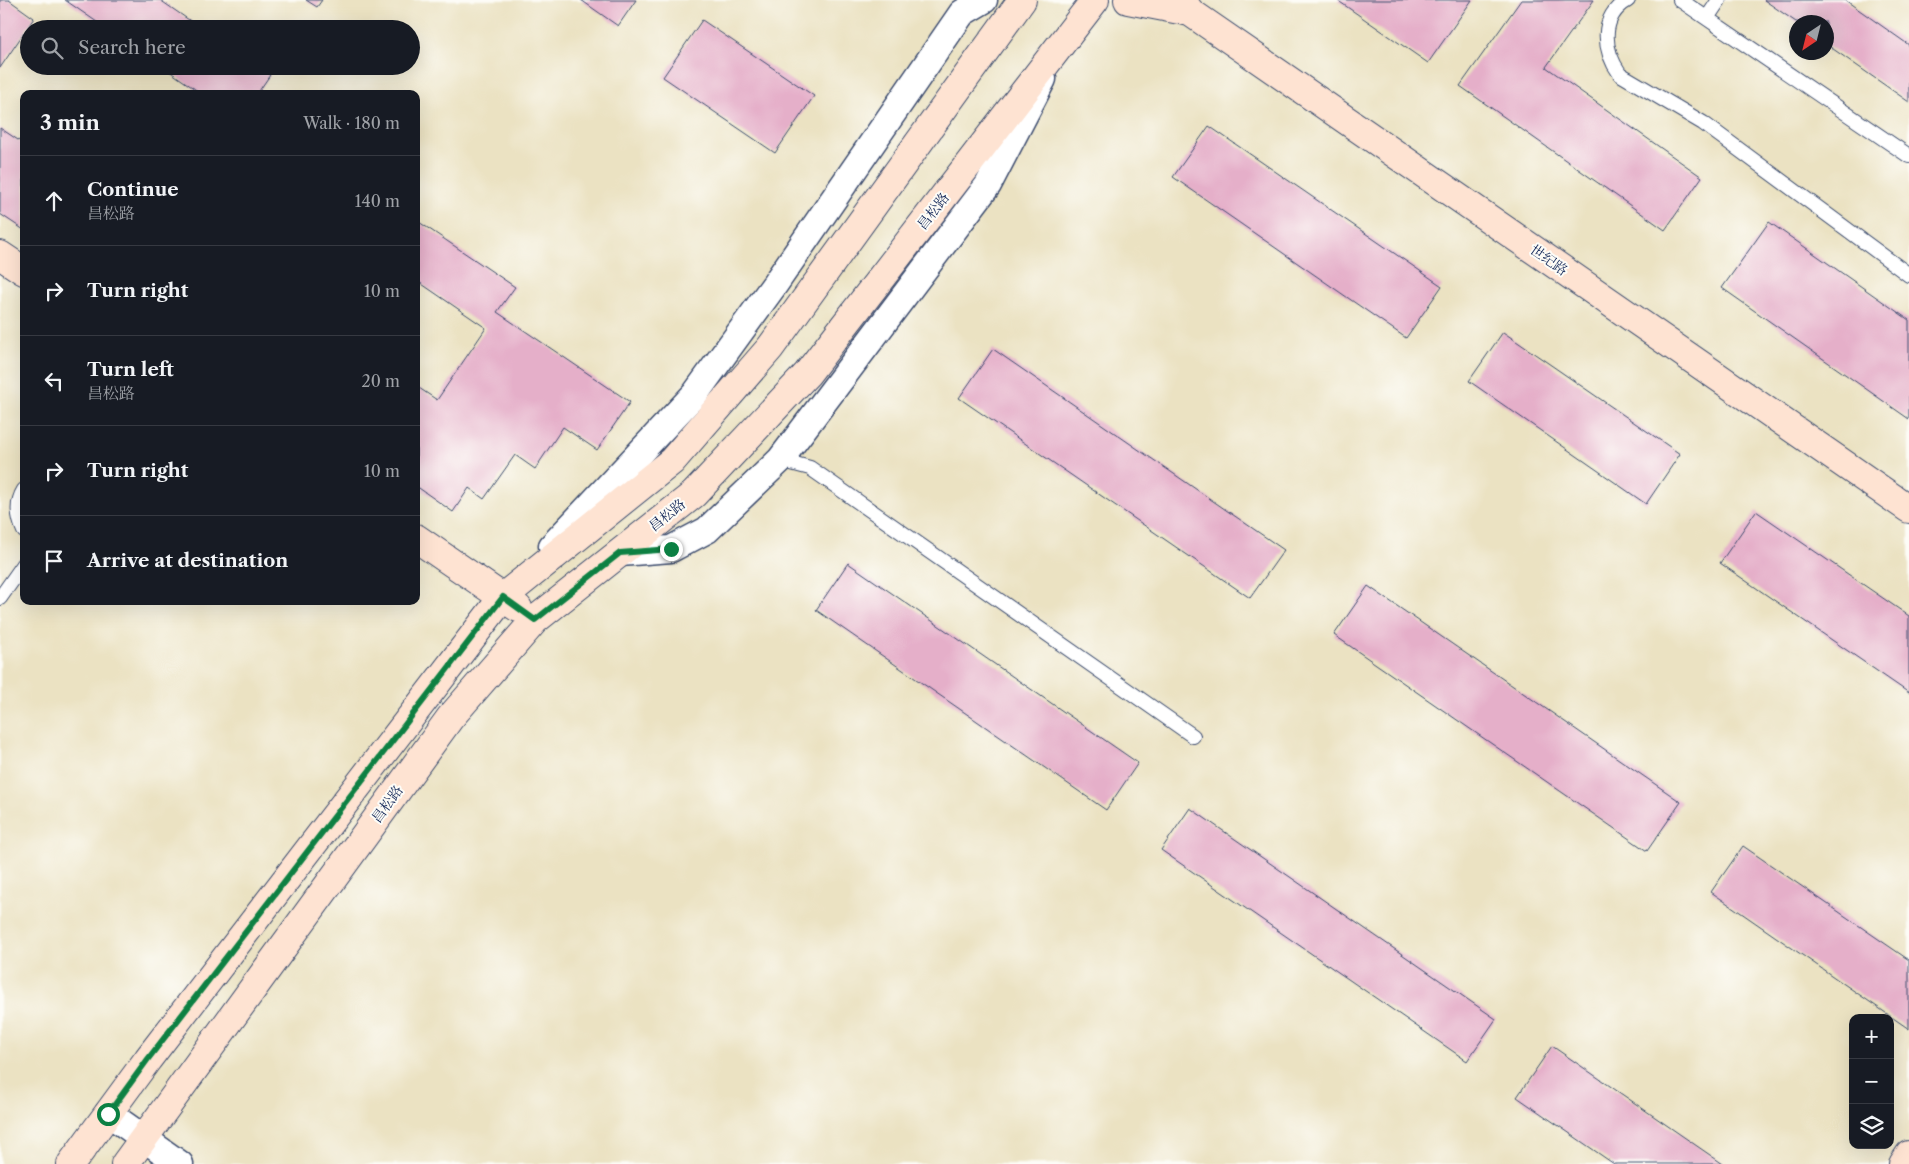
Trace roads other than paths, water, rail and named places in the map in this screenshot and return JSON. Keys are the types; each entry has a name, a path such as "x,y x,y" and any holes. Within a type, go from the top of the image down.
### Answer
{"main road":[{"path":"71,1164 148,1059 503,597 672,460 770,348 1022,0"},
{"name":"昌松路","path":"125,1164 450,718 535,620 694,494 807,374 1095,0"},
{"name":"世纪路","path":"1128,0 1186,6 1909,509"},
{"path":"0,255 20,268"},
{"path":"420,541 535,620"},
{"path":"1903,1164 1909,1155"}],"street":[{"path":"503,597 695,394 775,284 962,13 984,0"},
{"path":"620,553 671,549 707,530 780,460 988,185 1063,42"},
{"path":"108,1114 180,1164"}],"lane":[{"path":"1628,0 1615,12 1609,24 1606,38 1607,50 1612,63 1620,74 1703,123 1909,275"},
{"path":"1680,0 1909,156"},
{"path":"1706,18 1719,0"},
{"path":"780,460 810,468 1193,736"},
{"path":"20,502 18,508 20,522"},
{"path":"0,598 20,570"}]}
